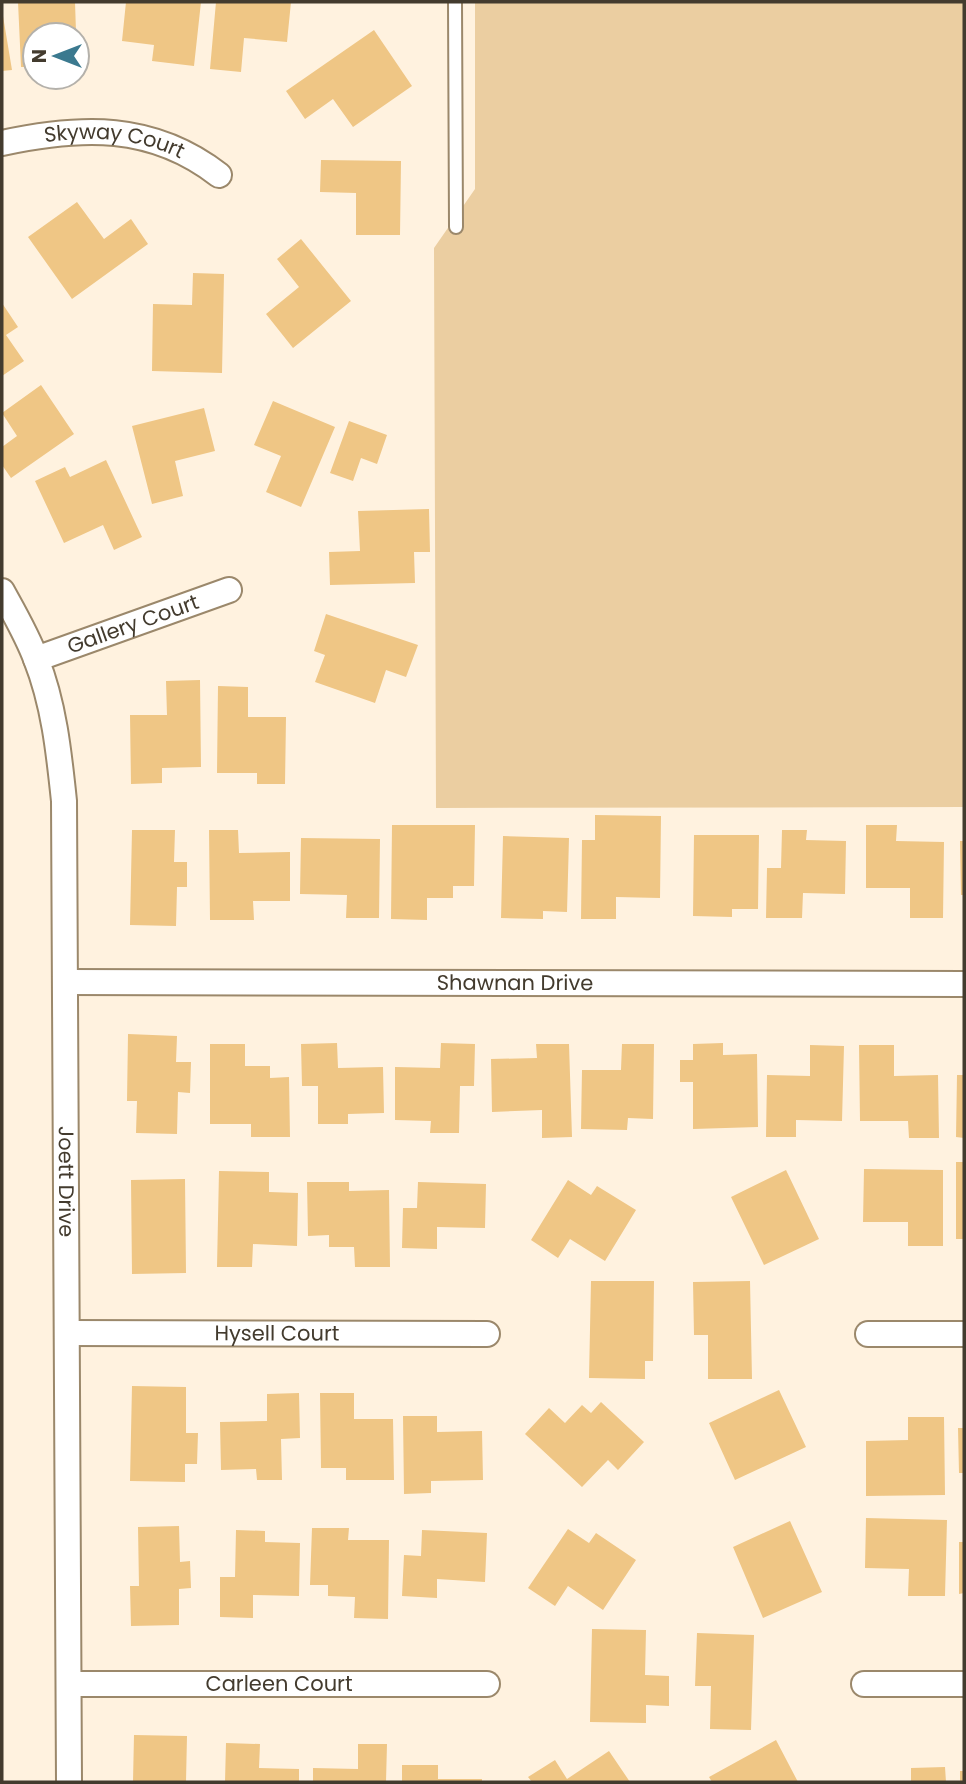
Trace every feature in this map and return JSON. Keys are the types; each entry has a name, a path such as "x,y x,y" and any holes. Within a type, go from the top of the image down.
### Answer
{"street":[{"name":"Skyway Court","path":"2,144 84,131 128,134 168,144 204,163 219,175"},
{"name":"Gallery Court","path":"36,659 229,590"},
{"name":"Joett Drive","path":"2,592 36,659 52,712 64,801 69,1782"},
{"name":"Shawnan Drive","path":"65,982 964,984"},
{"name":"Hysell Court","path":"67,1333 487,1334"},
{"path":"868,1334 964,1334"},
{"name":"Carleen Court","path":"69,1684 487,1684"},
{"path":"864,1684 964,1684"}],"lane":[{"path":"455,2 456,227"}],"shaded area":[{"path":"475,2 964,2 964,807 436,808 434,248 475,189"}],"building":[{"path":"18,2 75,2 76,21 21,21 21,67"},
{"path":"126,2 201,2 194,66 152,61 154,45 122,41"},
{"path":"216,2 291,2 287,42 244,38 241,72 210,69"},
{"path":"2,10 12,70 2,71"},
{"path":"374,30 412,86 353,127 333,99 305,119 286,91"},
{"path":"321,160 401,161 400,235 356,235 356,193 320,192"},
{"path":"77,202 104,239 131,219 148,244 72,299 28,237"},
{"path":"301,239 351,301 293,348 266,314 299,287 277,259"},
{"path":"193,273 224,274 222,373 152,371 153,304 192,305"},
{"path":"2,303 18,327 6,335 24,361 2,376"},
{"path":"41,385 74,434 11,478 2,465 2,447 17,436 2,413"},
{"path":"273,401 335,427 301,507 266,492 281,456 254,445"},
{"path":"204,408 215,451 175,461 183,496 152,504 132,426"},
{"path":"349,421 387,435 377,464 361,458 353,481 330,473"},
{"path":"106,460 142,537 114,550 103,525 64,543 35,481 65,467 70,477"},
{"path":"429,509 430,552 414,552 415,583 330,585 329,552 360,551 358,511"},
{"path":"326,614 418,645 406,677 386,670 375,703 315,682 325,655 314,651"},
{"path":"200,680 201,767 162,768 162,783 131,784 130,715 167,715 166,681"},
{"path":"218,686 248,687 248,717 286,717 285,784 257,784 257,773 217,773"},
{"path":"595,815 661,816 660,898 616,897 616,919 581,919 582,840 595,840"},
{"path":"392,825 475,825 474,886 453,886 453,898 427,898 427,920 391,919"},
{"path":"866,825 897,825 896,841 944,842 943,918 910,918 910,888 866,888"},
{"path":"132,830 175,830 174,862 187,862 187,887 177,887 176,926 130,925"},
{"path":"209,830 238,830 239,853 290,852 290,901 253,901 254,920 210,920"},
{"path":"782,830 807,830 806,840 846,841 845,894 803,893 802,918 766,918 767,868 781,868"},
{"path":"694,835 759,835 758,909 732,909 732,917 693,916"},
{"path":"503,836 569,838 567,912 543,911 543,919 501,918"},
{"path":"301,838 380,839 379,918 346,918 347,895 300,894"},
{"path":"960,841 964,841 964,895 961,895"},
{"path":"128,1034 177,1036 176,1062 191,1062 190,1093 178,1092 177,1134 136,1133 137,1101 127,1101"},
{"path":"337,1043 338,1068 383,1067 384,1113 348,1114 348,1124 318,1124 318,1086 302,1086 301,1044"},
{"path":"441,1043 475,1044 474,1086 460,1086 459,1133 430,1133 431,1121 395,1120 395,1067 440,1068"},
{"path":"723,1043 723,1055 757,1054 758,1127 693,1129 693,1082 680,1082 680,1060 693,1060 693,1044"},
{"path":"210,1044 245,1044 245,1066 270,1066 270,1078 289,1077 290,1137 251,1137 251,1124 210,1124"},
{"path":"536,1044 569,1044 572,1137 542,1138 542,1110 492,1112 491,1059 537,1058"},
{"path":"622,1044 654,1044 653,1119 628,1118 627,1130 581,1129 582,1070 621,1070"},
{"path":"810,1045 844,1046 842,1121 796,1120 796,1137 766,1137 767,1075 810,1076"},
{"path":"859,1045 894,1045 894,1076 938,1075 939,1138 909,1138 908,1121 860,1121"},
{"path":"957,1075 964,1075 964,1138 956,1137"},
{"path":"956,1162 964,1162 964,1239 956,1239"},
{"path":"864,1169 943,1170 943,1246 908,1246 908,1222 863,1222"},
{"path":"786,1170 819,1239 764,1265 731,1197"},
{"path":"219,1171 269,1172 269,1192 298,1193 297,1246 253,1244 252,1267 217,1267"},
{"path":"185,1179 186,1273 132,1274 131,1180"},
{"path":"568,1180 591,1195 597,1186 636,1210 605,1261 570,1239 558,1258 531,1240"},
{"path":"307,1182 349,1182 349,1191 389,1190 390,1267 355,1267 354,1247 329,1247 329,1235 308,1236"},
{"path":"418,1182 486,1184 485,1228 437,1227 437,1249 402,1248 403,1208 417,1208"},
{"path":"591,1281 654,1281 653,1361 645,1361 645,1379 589,1378"},
{"path":"750,1281 752,1379 708,1379 708,1335 694,1335 693,1282"},
{"path":"132,1386 186,1387 186,1433 198,1433 197,1464 185,1464 185,1482 130,1481"},
{"path":"779,1390 806,1447 735,1480 709,1423"},
{"path":"299,1393 300,1438 281,1439 282,1480 257,1480 256,1469 221,1470 220,1422 267,1421 267,1394"},
{"path":"320,1393 354,1393 354,1419 393,1419 394,1480 346,1480 346,1468 321,1468"},
{"path":"601,1402 644,1442 618,1470 608,1460 582,1487 525,1434 549,1408 565,1423 582,1405 591,1413"},
{"path":"403,1416 437,1416 437,1432 482,1431 483,1480 431,1481 431,1493 404,1494"},
{"path":"908,1417 944,1417 945,1495 866,1496 866,1441 908,1440"},
{"path":"958,1428 964,1428 964,1473 959,1473"},
{"path":"866,1518 947,1520 945,1596 908,1596 909,1569 865,1568"},
{"path":"790,1521 822,1592 763,1618 733,1547"},
{"path":"179,1526 180,1562 190,1561 191,1588 179,1589 179,1625 131,1626 130,1586 139,1586 138,1527"},
{"path":"312,1528 349,1528 348,1540 389,1540 388,1619 354,1618 355,1597 328,1596 328,1585 310,1585"},
{"path":"568,1529 589,1543 596,1533 636,1560 603,1610 568,1586 555,1606 528,1588"},
{"path":"236,1530 265,1531 265,1542 300,1543 299,1596 253,1595 253,1618 220,1617 220,1577 235,1577"},
{"path":"422,1530 487,1533 485,1582 437,1579 437,1598 402,1596 404,1555 421,1556"},
{"path":"959,1542 964,1542 964,1593 959,1594"},
{"path":"592,1629 646,1630 645,1675 669,1676 669,1706 646,1705 646,1723 590,1722"},
{"path":"697,1633 754,1635 751,1730 710,1729 711,1686 695,1686"},
{"path":"134,1735 187,1736 186,1782 133,1782"},
{"path":"776,1740 798,1782 712,1782 709,1777"},
{"path":"226,1743 260,1744 259,1768 299,1769 299,1782 225,1782"},
{"path":"358,1744 387,1744 386,1782 313,1782 313,1768 358,1769"},
{"path":"609,1751 630,1782 532,1782 528,1777 555,1760 567,1779"},
{"path":"402,1765 438,1765 438,1779 482,1779 482,1782 402,1782"},
{"path":"945,1767 946,1782 911,1782 911,1768"},
{"path":"960,1771 964,1771 964,1782 960,1782"}]}
